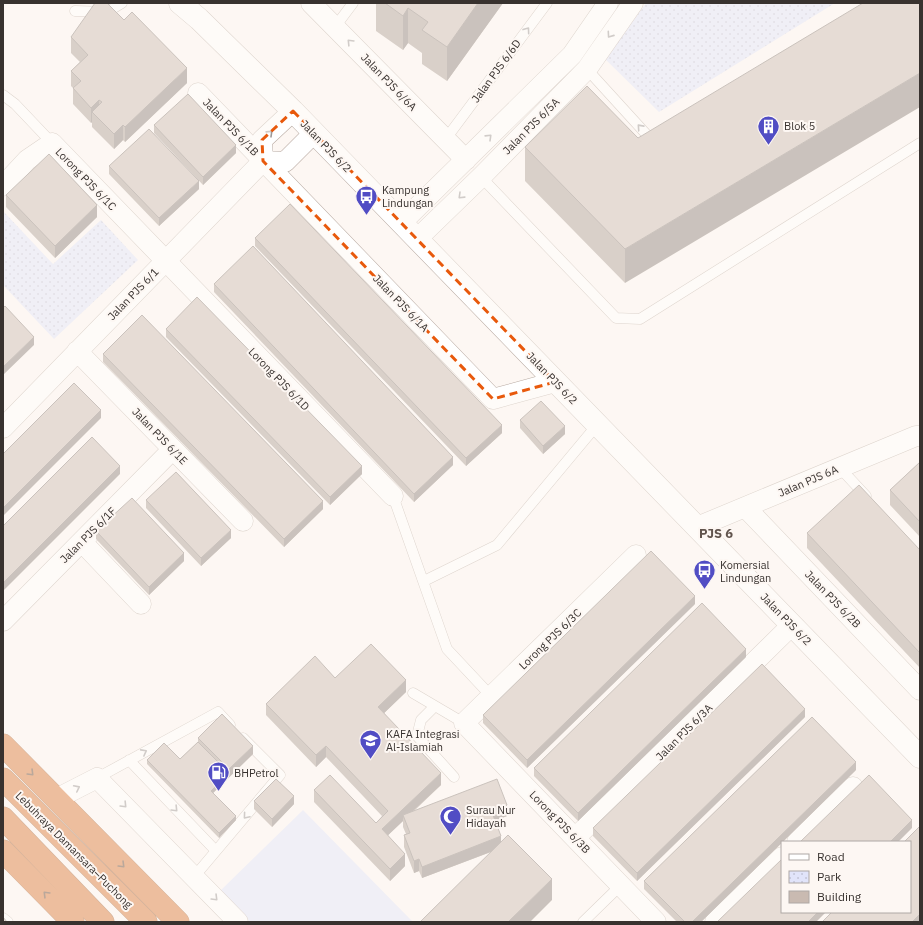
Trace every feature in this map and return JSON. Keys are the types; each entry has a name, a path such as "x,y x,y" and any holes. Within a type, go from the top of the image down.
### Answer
{"highway":[{"path":"3,745 178,922"},
{"name":"Lebuhraya Damansara–Puchong","path":"3,779 146,922"},
{"path":"3,818 103,922"},
{"path":"3,837 66,883"},
{"path":"3,851 73,922"}],"street":[{"name":"Jalan PJS 6/2","path":"180,3 293,110 401,224 920,757"},
{"name":"Jalan PJS 6/6A","path":"312,3 466,160"},
{"name":"Jalan PJS 6/5A","path":"401,224 572,55 608,3"},
{"name":"Jalan PJS 6/5A","path":"417,240 587,69 633,3"},
{"name":"Jalan PJS 6/1B","path":"198,93 264,161"},
{"path":"293,110 262,140 264,161 285,162 314,133"},
{"name":"Lorong PJS 6/1C","path":"3,186 27,160 52,143 165,261"},
{"name":"Jalan PJS 6/1","path":"3,428 264,161"},
{"name":"Jalan PJS 6/1A","path":"264,161 493,399 555,382"},
{"name":"Lorong PJS 6/1D","path":"165,261 393,496"},
{"name":"Jalan PJS 6/1E","path":"77,351 243,521"},
{"name":"Jalan PJS 6A","path":"696,527 746,508 916,436 920,436"},
{"name":"Jalan PJS 6/1F","path":"3,621 173,449"},
{"name":"Jalan PJS 6/2B","path":"746,508 920,690"},
{"path":"82,542 141,604"},
{"name":"Lorong PJS 6/3C","path":"464,723 636,555"},
{"name":"Jalan PJS 6/3A","path":"575,838 792,625"},
{"name":"Lorong PJS 6/3B","path":"464,723 656,922"},
{"path":"56,799 97,778 238,922"},
{"path":"798,841 853,787"},
{"path":"716,922 781,858"}],"lane":[{"path":"75,11 107,12 122,3"},
{"path":"335,27 353,3"},
{"name":"Jalan PJS 6/6D","path":"445,140 547,3"},
{"path":"572,55 587,69 648,135 656,137 666,134"},
{"path":"3,95 15,104 52,143"},
{"path":"481,177 616,318 640,319 920,143"},
{"path":"424,581 497,545 597,425"},
{"path":"840,468 872,502"},
{"path":"393,496 447,649 491,696"},
{"path":"413,693 464,723"},
{"path":"434,706 420,720 417,736 454,777"},
{"path":"97,778 218,712 280,775 194,877"},
{"path":"129,760 216,851"},
{"path":"583,922 621,885"},
{"path":"3,918 8,922"}],"highlighted area":[{"path":"293,111 555,382 493,399 263,161 262,140"}],"green space":[{"path":"646,3 835,3 659,112 605,59"},
{"path":"3,211 53,264 101,220 138,260 54,339 3,285"},
{"path":"303,810 413,922 250,922 220,891"}],"building":[{"path":"95,3 107,3 124,20 132,12 187,68 125,127 123,125 114,134 92,112 102,102 99,100 91,108 73,88 81,81 71,71 88,55 71,37"},
{"path":"385,3 478,3 447,47 422,30 428,22 408,8 403,16"},
{"name":"Blok 5","path":"863,3 920,3 920,73 625,249 525,147 587,86 638,138"},
{"path":"188,94 236,145 203,177 154,125"},
{"path":"149,129 199,181 159,218 109,166"},
{"path":"49,154 97,205 55,246 6,195"},
{"path":"290,204 502,425 466,458 255,238"},
{"path":"253,246 453,457 414,494 214,284"},
{"path":"197,297 362,466 330,497 166,329"},
{"path":"5,306 34,337 3,367 3,308"},
{"path":"142,315 323,501 284,539 103,354"},
{"path":"74,383 101,410 3,508 3,454"},
{"path":"541,401 565,426 543,446 520,420"},
{"path":"92,437 120,466 3,583 3,526"},
{"path":"920,462 920,522 890,490"},
{"path":"176,472 231,530 201,558 146,500"},
{"path":"859,485 920,550 920,653 807,533"},
{"path":"132,498 184,553 149,587 96,531"},
{"path":"651,551 695,596 527,760 483,715"},
{"path":"702,603 746,649 578,813 534,768"},
{"path":"371,644 406,680 378,707 441,773 382,829 405,854 390,869 314,790 330,775 376,823 388,811 326,746 316,755 266,704 315,656 335,678"},
{"path":"762,664 805,709 637,873 593,828"},
{"path":"222,714 253,746 229,769 198,738"},
{"path":"812,717 856,762 692,922 685,922 644,881"},
{"path":"198,742 229,773 211,791 236,816 219,833 147,760 164,743 180,759"},
{"path":"869,775 912,820 891,841 801,841"},
{"path":"276,779 294,796 272,819 254,801"},
{"name":"Surau Nur Hidayah","path":"497,779 507,805 491,810 501,836 422,867 419,859 414,861 404,835 410,833 403,815"},
{"path":"919,827 920,828 920,914 912,922 822,922 831,913 911,913 911,841 905,841"},
{"path":"508,835 552,879 508,922 420,922"},
{"path":"781,860 781,913 817,913 808,922 717,922"}],"place":[{"name":"Blok 5","path":"768,146"},
{"name":"Kampung Lindungan","path":"366,216"},
{"name":"Komersial Lindungan","path":"704,590"},
{"name":"KAFA Integrasi Al-Islamiah","path":"371,760"},
{"name":"BHPetrol","path":"218,792"},
{"name":"Surau Nur Hidayah","path":"451,836"}],"district":[{"name":"PJS 6","path":"716,533"}]}
